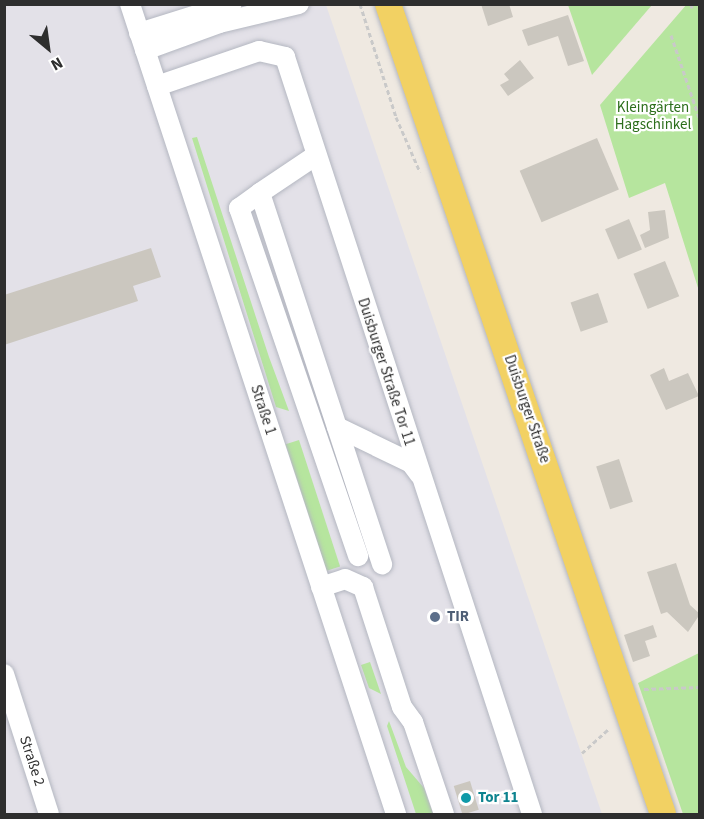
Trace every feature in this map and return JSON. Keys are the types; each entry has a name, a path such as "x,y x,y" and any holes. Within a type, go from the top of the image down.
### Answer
{"main road":[{"name":"Duisburger Straße","path":"388,4 663,814"}],"lane":[{"name":"Straße 1","path":"130,4 396,814"},
{"path":"142,42 240,9 299,4"},
{"name":"Duisburger Straße Tor 11","path":"157,86 259,51 285,57 315,143 315,156 532,814"},
{"path":"315,156 239,208 358,556"},
{"path":"260,193 382,564"},
{"path":"337,427 411,463 420,475"},
{"path":"321,587 345,579 363,587 444,814"},
{"name":"Straße 2","path":"4,674 49,814"}],"path":[{"path":"671,35 699,120"},
{"path":"637,691 699,687"},
{"path":"582,753 609,729"}],"shaded area":[{"path":"5,5 326,5 602,814 5,814"}],"green space":[{"name":"Kleingärten Hagschinkel","path":"568,4 652,5 592,75"},
{"name":"Kleingärten Hagschinkel","path":"687,4 700,5 699,291 665,183 629,198 600,105"},
{"path":"197,137 289,411 276,407 192,138"},
{"path":"299,440 340,566 327,571 286,444"},
{"path":"699,653 699,814 683,814 638,683"},
{"path":"370,662 381,694 369,688 361,665"},
{"path":"389,721 406,767 424,788 433,814 416,814 387,726"}],"building":[{"path":"481,4 509,4 513,17 488,26"},
{"path":"568,15 584,61 568,66 558,36 528,46 522,30"},
{"path":"520,60 534,78 508,96 500,85 509,80 504,74"},
{"path":"597,138 619,190 542,222 520,171"},
{"path":"665,210 669,238 645,248 640,235 650,230 648,212"},
{"path":"629,219 642,249 618,260 605,229"},
{"path":"151,248 161,277 133,286 138,301 4,345 4,295"},
{"path":"665,261 679,296 648,309 633,274"},
{"path":"598,293 608,322 581,332 571,302"},
{"path":"664,368 669,381 688,373 699,396 666,410 650,375"},
{"path":"619,459 633,502 610,509 596,466"},
{"path":"676,563 690,605 700,614 688,632 667,612 661,614 647,572"},
{"path":"653,625 657,637 645,641 650,656 633,662 624,635"},
{"name":"Tor 11","path":"470,781 479,810 462,814 454,786"}],"place":[{"name":"TIR","path":"435,617"},
{"name":"Tor 11","path":"466,798"}]}
